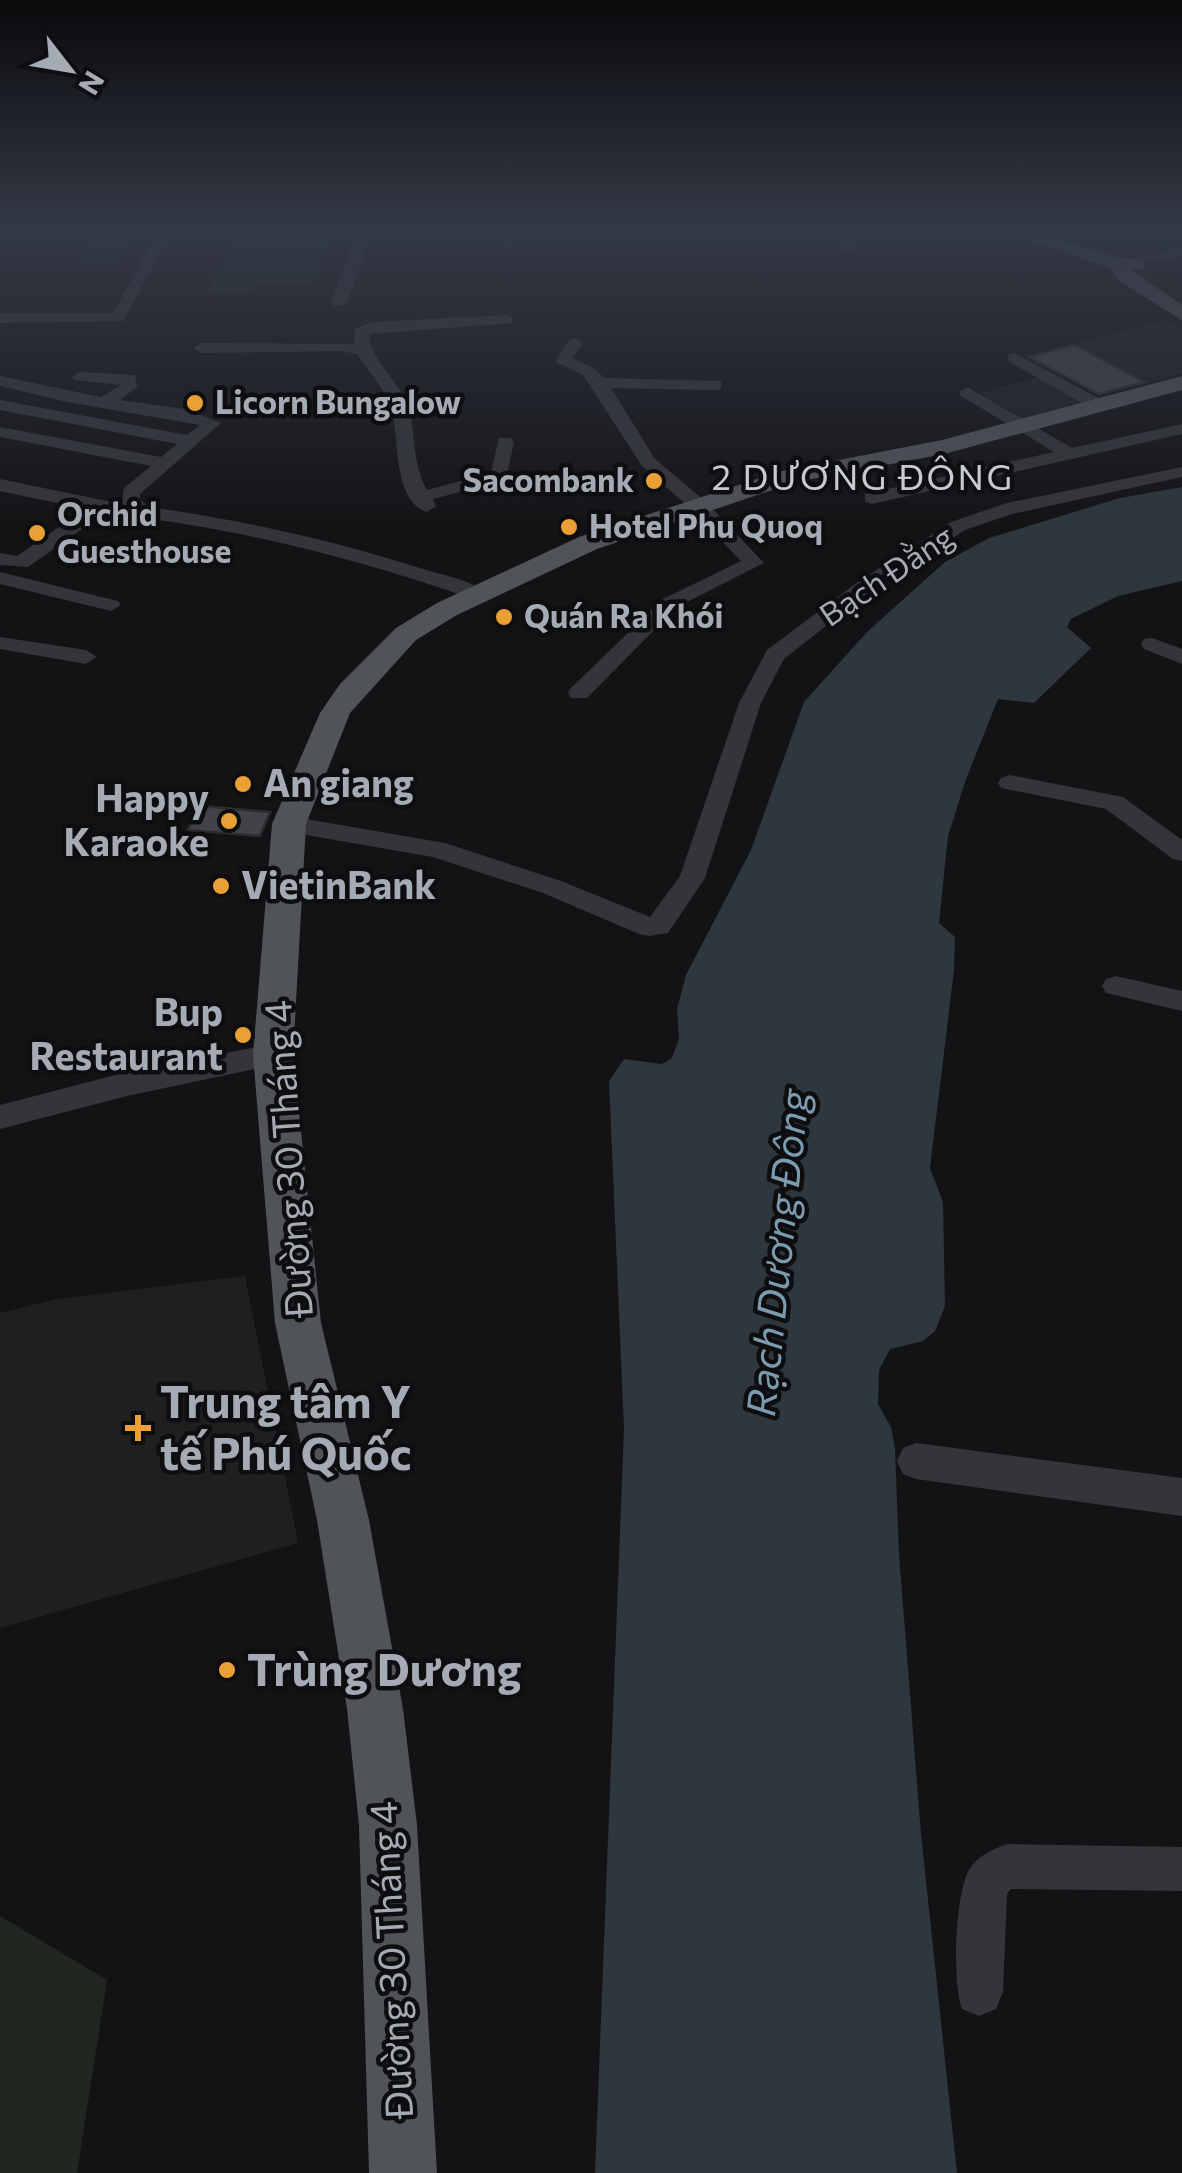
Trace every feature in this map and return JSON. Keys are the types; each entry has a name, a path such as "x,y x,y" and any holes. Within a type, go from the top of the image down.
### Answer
{"main road":[{"name":"Đường 30 Tháng 4","path":"403,2173 388,1825 376,1709 343,1520 298,1322 273,1055 289,824 336,714 352,690 406,634 477,594 588,543 791,476 944,447 1182,383"}],"street":[{"path":"371,327 360,332 368,357 398,403 402,453 423,502 500,476 505,442"},
{"path":"575,343 564,360 589,372 648,462 698,505 754,563 670,603 579,693"},
{"path":"202,348 341,346 368,357"},
{"path":"228,361 368,357"},
{"path":"1014,358 1100,406"},
{"path":"80,376 129,378 128,387 107,400"},
{"path":"0,381 212,423 131,492 130,501 142,510"},
{"path":"599,383 715,385"},
{"path":"967,392 1070,454"},
{"path":"0,405 191,441"},
{"path":"872,498 1182,429"},
{"path":"0,432 164,463"},
{"name":"Bạch Đằng","path":"289,824 436,849 552,887 654,928 692,878 750,702 775,655 862,588 958,526 1021,505 1182,472"},
{"path":"2,488 305,539 378,558 477,594"},
{"path":"182,496 180,507 191,518"},
{"path":"102,507 10,561 0,578 110,605"},
{"path":"0,642 86,657"},
{"path":"1152,644 1182,657"},
{"path":"1010,783 1114,802 1182,853"},
{"path":"1116,986 1182,1001"},
{"path":"0,1118 127,1084 273,1055"},
{"path":"916,1461 1182,1496"},
{"path":"979,1992 985,1886 995,1872 1007,1866 1182,1868"}],"shaded area":[{"path":"1136,327 1181,327 1182,373 1150,383 1074,344"},
{"path":"1044,376 1089,401 1019,420 976,394"},
{"name":"Trung tâm Y tế Phú Quốc","path":"245,1276 298,1543 0,1628 0,1313 57,1299"},
{"path":"0,1916 107,1980 77,2173 0,2173"}],"water":[{"name":"Rạch Dương Đông","path":"1182,487 1182,581 1118,596 1071,619 1067,627 1091,648 1034,703 998,699 948,836 939,923 955,937 954,970 930,1168 943,1202 945,1306 935,1331 923,1341 890,1349 879,1370 878,1404 891,1427 895,1449 899,1554 921,1834 957,2173 595,2173 624,1429 609,1081 624,1059 662,1064 672,1058 679,1039 677,1009 686,975 751,850 804,702 867,632 945,562 989,538 1120,498"}],"building":[{"path":"1074,345 1145,382 1099,394 1029,357"},
{"name":"Happy Karaoke","path":"200,806 270,812 260,836 188,830"}],"place":[{"name":"Licorn Bungalow","path":"195,403"},
{"name":"Sacombank","path":"654,481"},
{"name":"Hotel Phu Quoq","path":"569,527"},
{"name":"Orchid Guesthouse","path":"37,533"},
{"name":"Quán Ra Khói","path":"504,617"},
{"name":"An giang","path":"243,784"},
{"name":"Happy Karaoke","path":"229,821"},
{"name":"VietinBank","path":"221,886"},
{"name":"Bup Restaurant","path":"243,1035"},
{"name":"Trung tâm Y tế Phú Quốc","path":"138,1428"},
{"name":"Trùng Dương","path":"227,1670"}],"district":[{"name":"2 DƯƠNG ĐÔNG","path":"863,478"}]}
